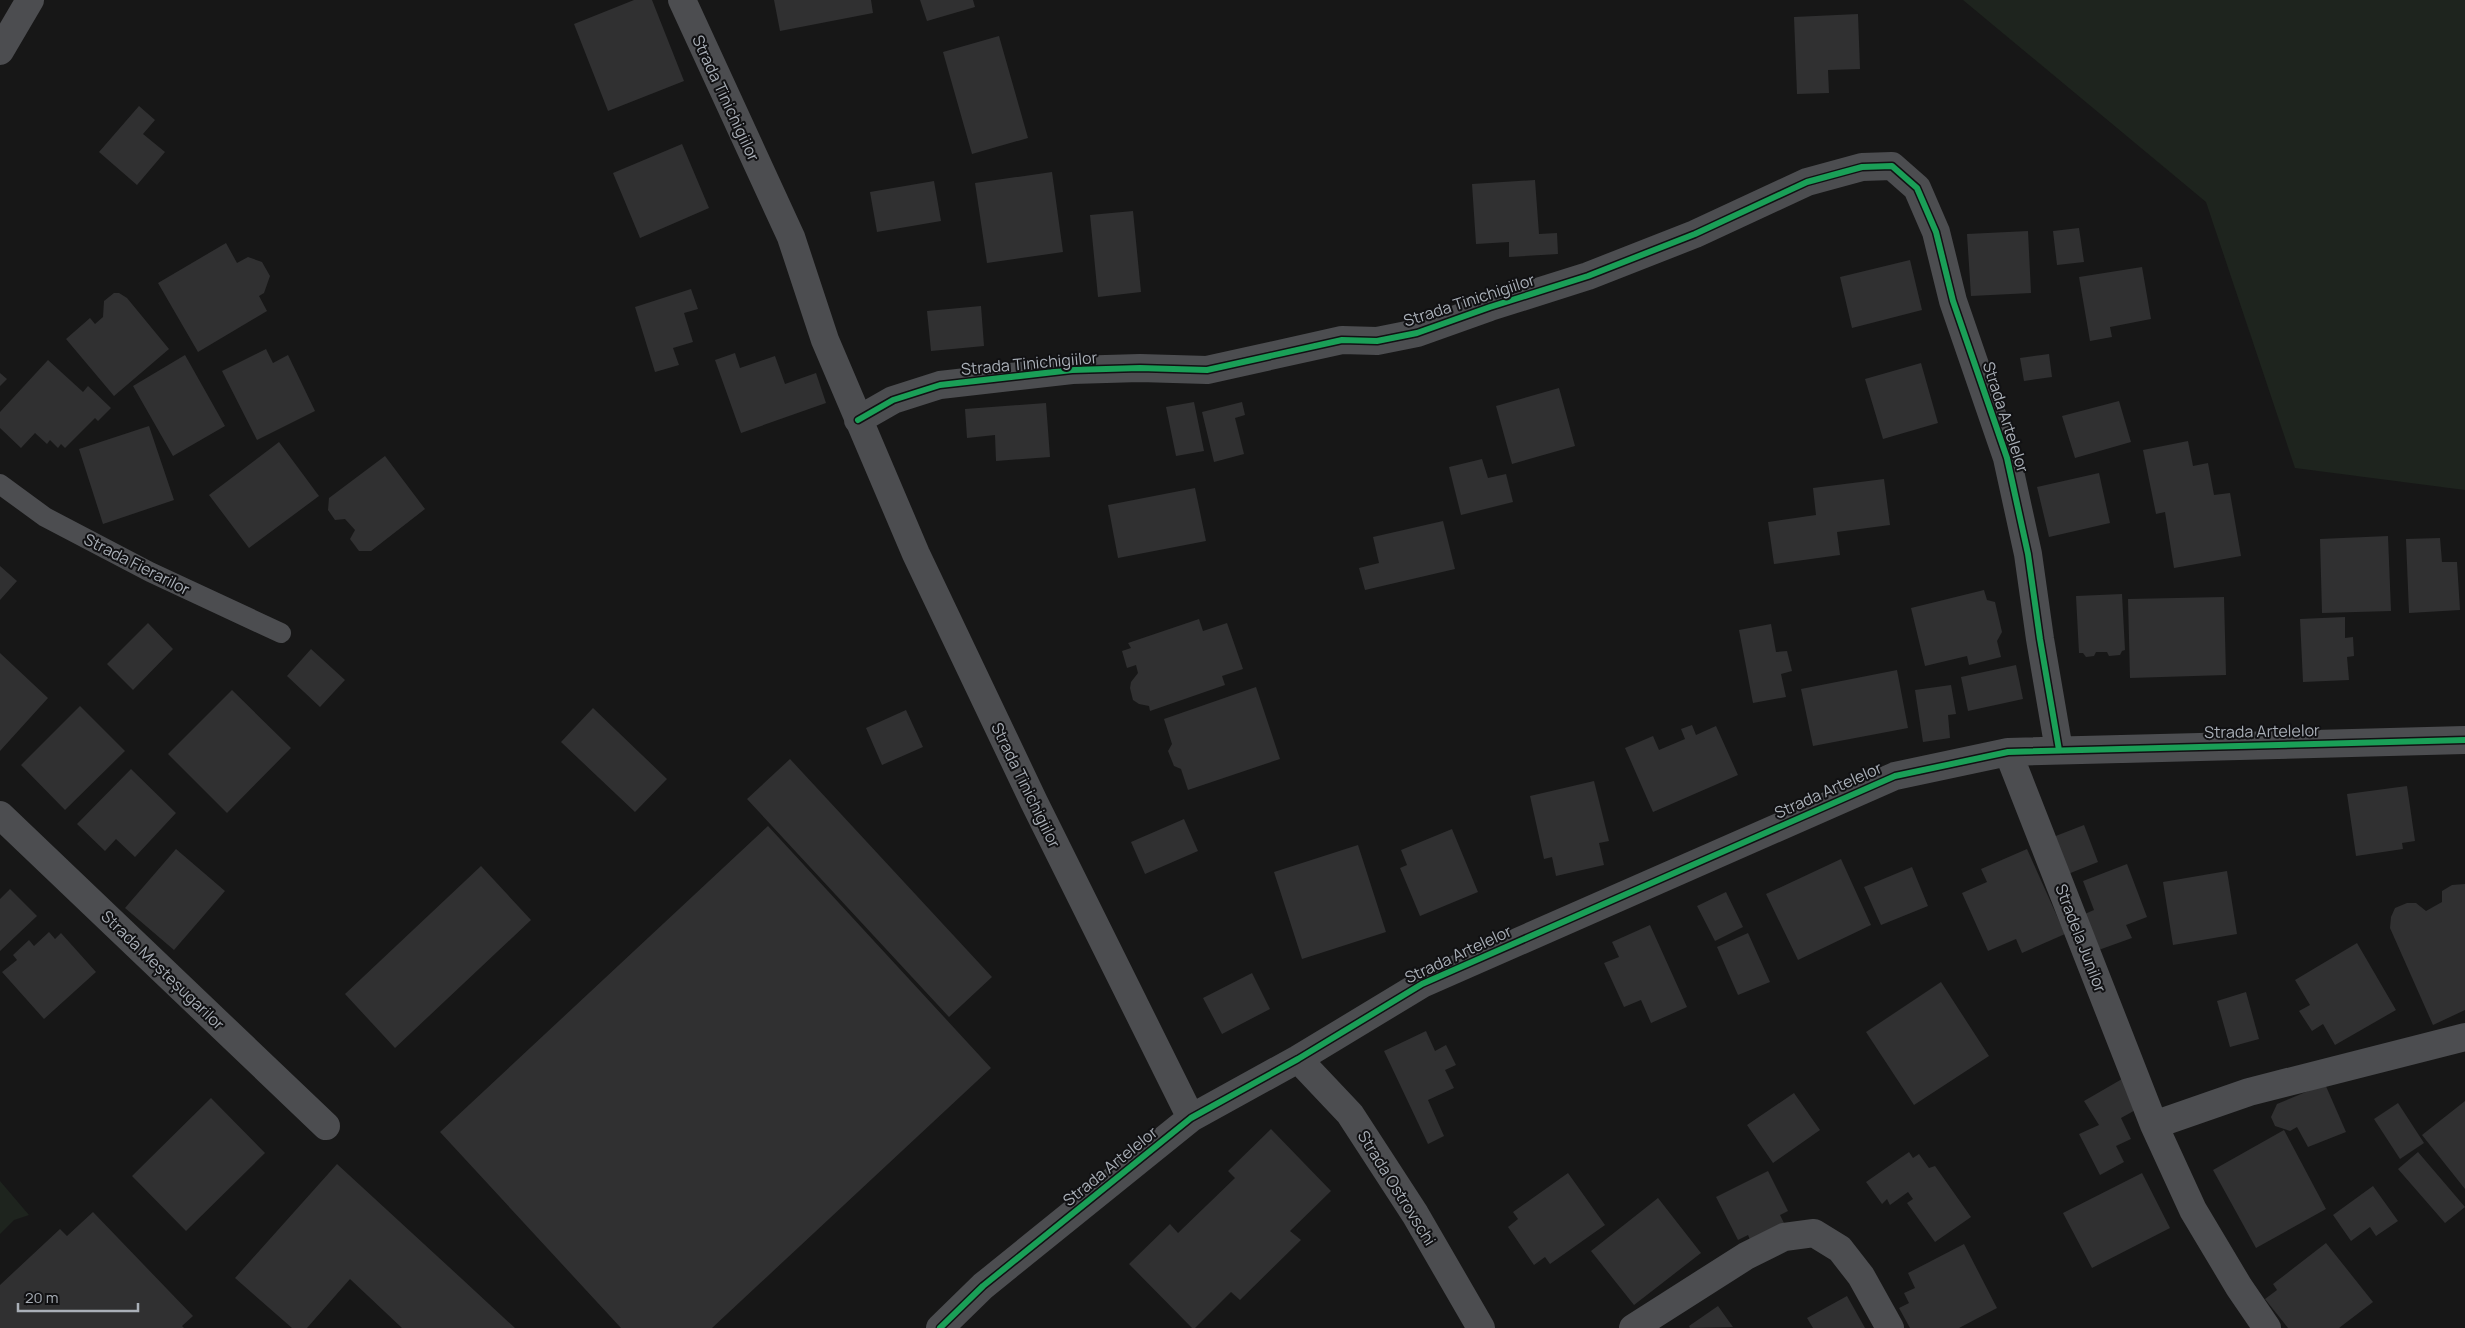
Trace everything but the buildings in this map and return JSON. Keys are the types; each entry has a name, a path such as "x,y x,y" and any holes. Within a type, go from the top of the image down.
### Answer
{"street":[{"path":"0,51 30,0"},
{"name":"Strada Tinichigiilor","path":"682,0 791,237 825,340 916,554 1026,784 1191,1118"},
{"name":"Strada Tinichigiilor","path":"858,420 893,400 940,385 1072,370 1140,368 1207,370 1342,340 1377,340 1417,333 1490,307 1588,276 1695,234 1807,182 1862,167 1892,166 1917,188"},
{"name":"Strada Artelelor","path":"1917,188 1936,232 1953,301 2007,458 2028,554 2059,750"},
{"name":"Strada Artelelor","path":"940,1328 983,1286 1191,1118 1298,1059 1422,984 1895,776 2008,752 2465,740"},
{"name":"Stradela Junilor","path":"2008,752 2154,1125 2193,1210 2239,1287 2267,1328"},
{"name":"Strada Meșteșugarilor","path":"0,815 326,1126"},
{"path":"2154,1125 2249,1092 2465,1037"},
{"name":"Strada Ostrovschi","path":"1298,1059 1350,1114 1416,1214 1482,1328"},
{"path":"1633,1328 1746,1256 1784,1238 1814,1233 1840,1249 1861,1276 1890,1328"}],"lane":[{"name":"Strada Fierarilor","path":"0,484 45,517 150,572 281,633"}],"shaded area":[{"path":"1963,0 2465,0 2465,490 2295,468 2206,202"},
{"path":"0,1181 29,1215 14,1220 0,1234"}],"cycle path":[{"path":"858,420 893,400 940,385 1072,370 1140,368 1207,370 1342,340 1377,341 1417,333 1490,307 1588,276 1695,234 1807,182 1862,167 1892,166 1917,188 1936,232 1953,301 2007,458 2028,554 2059,750"},
{"path":"940,1328 983,1286 1191,1118 1298,1059 1422,984 1895,776 2008,752 2465,740"}]}
